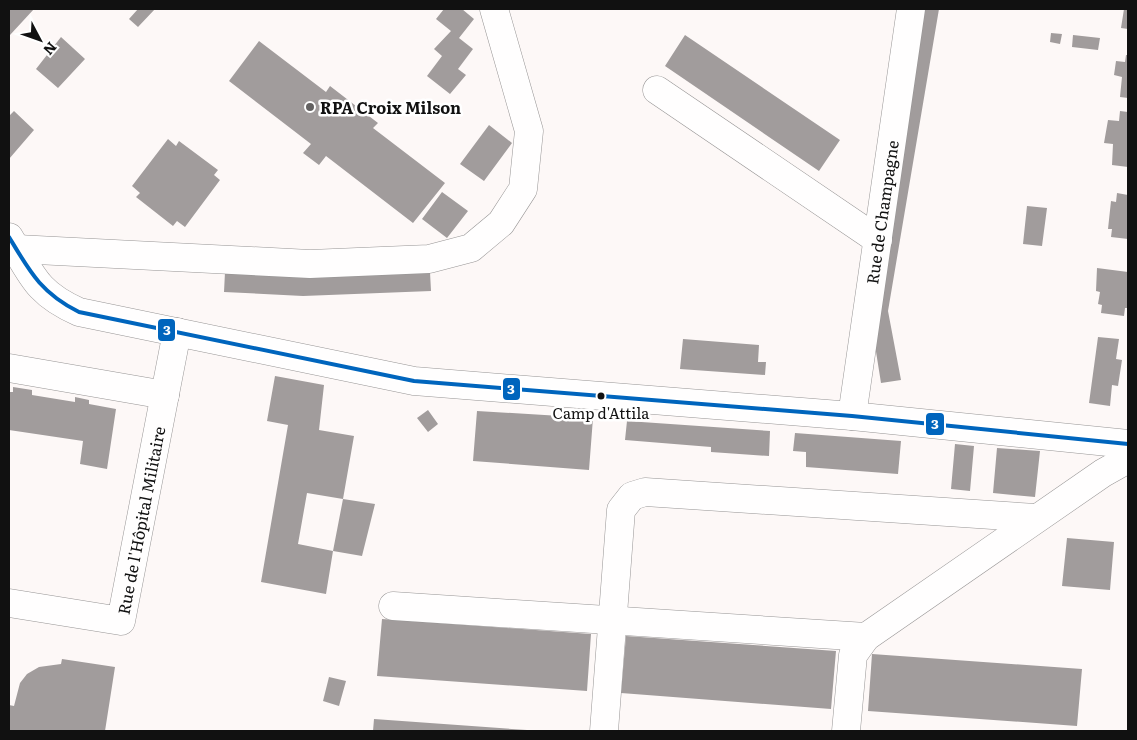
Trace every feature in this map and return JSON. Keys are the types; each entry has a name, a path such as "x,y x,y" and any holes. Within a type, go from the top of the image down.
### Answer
{"street":[{"path":"13,243 310,264 429,259 471,248 501,223 523,189 529,131 494,9"},
{"name":"Rue de Champagne","path":"852,416 878,240 904,13"},
{"path":"657,90 878,240"},
{"path":"13,243 38,286 60,304 79,312 414,381 852,416 1128,444"},
{"name":"Rue de l'Hôpital Militaire","path":"9,603 121,621 177,332"},
{"path":"9,368 165,395"},
{"path":"846,731 853,655 866,637 1036,518 1103,473 1128,459"},
{"path":"604,731 621,510 632,496 645,492 1036,518"},
{"path":"393,606 866,637"}],"building":[{"path":"9,9 34,9 10,35 9,34"},
{"path":"138,9 155,9 138,27 129,19"},
{"path":"444,9 462,9 474,19 459,38 473,49 458,69 466,75 450,94 427,76 442,56 434,49 451,31 436,19"},
{"path":"921,9 939,9 888,311 901,380 881,383 870,314"},
{"path":"1124,9 1128,9 1128,29 1121,28"},
{"path":"1051,33 1062,34 1060,44 1050,42"},
{"path":"685,35 840,140 819,171 665,66"},
{"path":"1073,35 1100,38 1098,50 1072,47"},
{"path":"61,37 85,59 58,88 36,69"},
{"name":"RPA Croix Milson","path":"259,41 326,92 330,86 378,123 373,128 445,183 413,223 326,156 319,165 303,153 311,144 229,81"},
{"path":"1126,55 1128,55 1128,98 1120,97 1122,77 1114,75 1116,61 1125,62"},
{"path":"14,111 34,130 9,159 9,116"},
{"path":"1120,111 1128,112 1128,167 1112,165 1113,144 1104,143 1108,120 1119,121"},
{"path":"489,125 512,143 484,181 460,164"},
{"path":"168,139 176,146 179,141 218,170 214,175 220,180 185,227 177,221 173,226 136,197 140,193 132,186"},
{"path":"442,192 468,211 447,238 422,219"},
{"path":"1117,193 1128,195 1128,239 1111,237 1112,229 1108,229 1111,201 1116,202"},
{"path":"1027,206 1047,208 1042,246 1023,244"},
{"path":"1097,268 1128,272 1128,308 1125,308 1124,316 1101,313 1102,305 1098,304 1100,292 1096,291"},
{"path":"225,272 430,272 431,291 303,296 224,292"},
{"path":"1098,337 1119,339 1116,359 1122,360 1118,386 1112,385 1110,406 1089,403"},
{"path":"683,339 759,345 758,362 766,362 765,375 680,369"},
{"path":"275,376 324,385 319,430 354,436 343,499 307,493 298,544 333,551 326,594 261,582 288,425 267,421"},
{"path":"13,387 32,390 32,395 75,402 75,397 89,400 89,404 116,409 107,469 80,464 83,441 9,430 9,392 13,392"},
{"path":"428,410 438,424 428,432 417,418"},
{"path":"477,411 593,418 589,470 473,461"},
{"path":"627,421 770,431 769,456 711,452 711,447 625,440"},
{"path":"795,433 901,441 898,474 806,467 806,452 793,451"},
{"path":"955,444 974,446 970,491 951,489"},
{"path":"997,448 1040,451 1035,497 993,493"},
{"path":"343,499 375,504 362,556 333,551"},
{"path":"1067,538 1114,542 1110,590 1062,586"},
{"path":"382,619 591,634 587,691 377,676"},
{"path":"626,636 836,651 831,709 621,693"},
{"path":"872,654 1082,669 1077,726 868,711"},
{"path":"62,659 115,667 105,731 9,731 9,705 14,706 20,683 27,674 39,667 61,664"},
{"path":"329,677 346,681 339,706 323,701"},
{"path":"374,719 527,730 527,731 373,731"}],"transit line":[{"name":"3","path":"9,237 30,271 46,289 66,305 79,312 414,381 852,416 1128,444"}],"place":[{"name":"RPA Croix Milson","path":"310,107"},
{"name":"Camp d'Attila","path":"601,396"}]}
